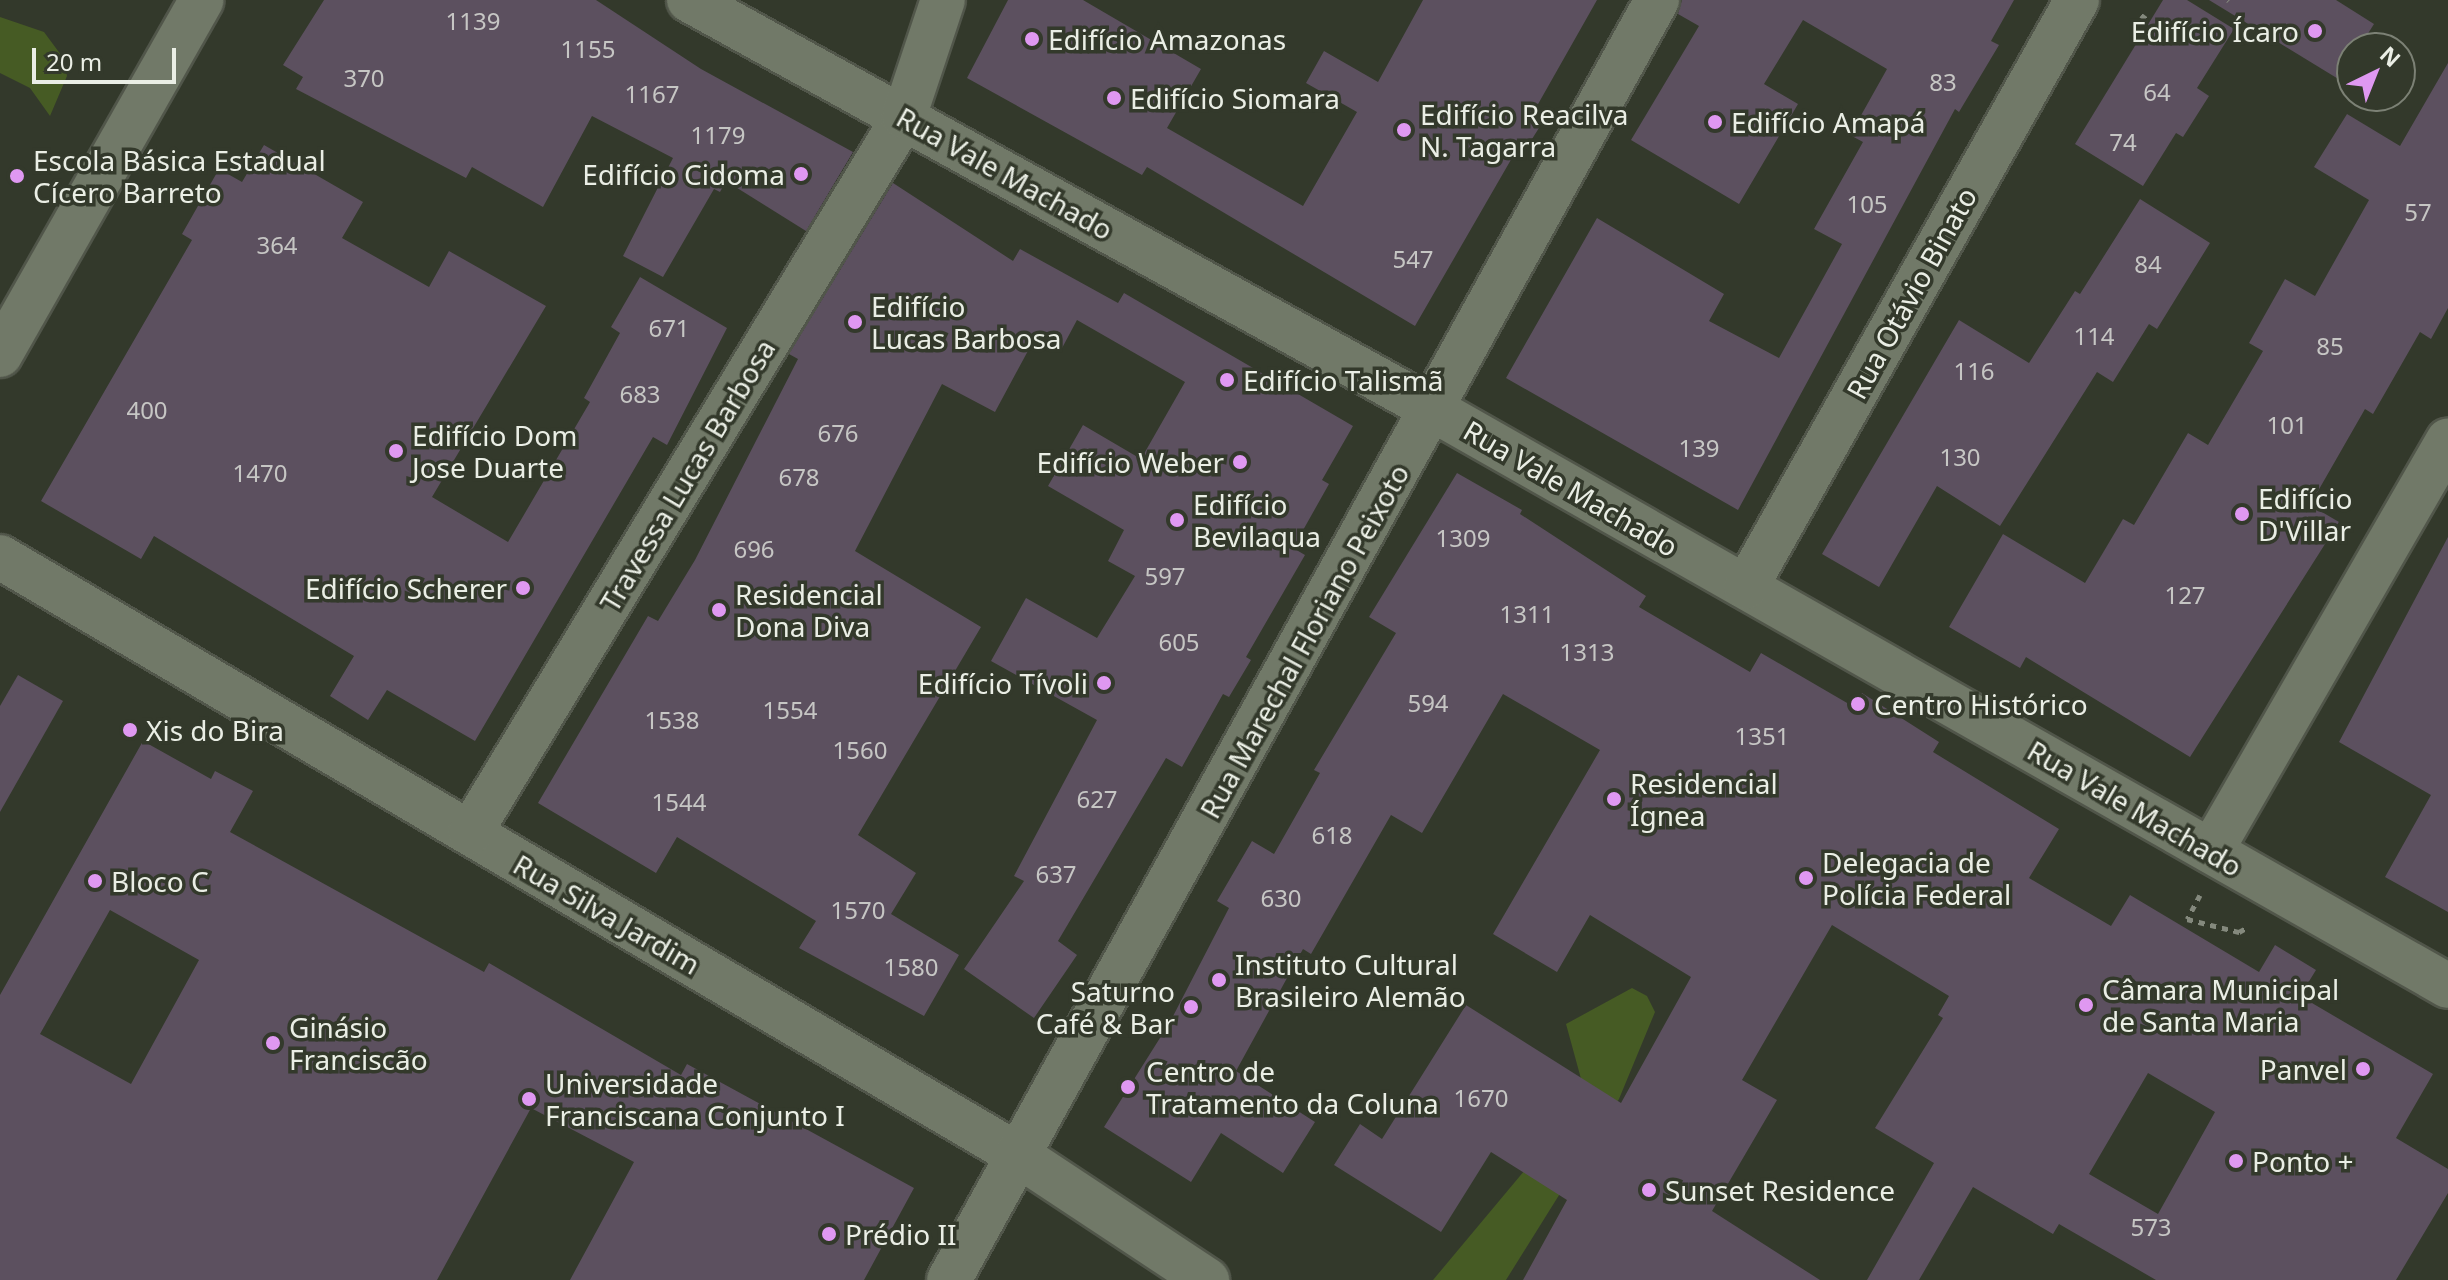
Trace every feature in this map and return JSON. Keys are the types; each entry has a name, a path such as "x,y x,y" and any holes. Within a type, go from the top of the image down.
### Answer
{"street":[{"path":"0,355 202,0"},
{"name":"Rua Vale Machado","path":"689,0 1432,409 2448,986"},
{"name":"Travessa Lucas Barbosa","path":"470,833 904,117 943,0"},
{"name":"Rua Marechal Floriano Peixoto","path":"949,1280 1657,0"},
{"name":"Rua Otávio Binato","path":"1746,587 2077,0"},
{"path":"2211,851 2448,440"},
{"name":"Rua Silva Jardim","path":"0,557 1018,1155 1207,1280"}],"path":[{"path":"2141,15 2149,21"},
{"path":"2187,919 2239,932 2260,921"}],"green space":[{"path":"0,17 44,32 64,59 67,76 50,116 30,88 0,73"},
{"path":"1632,988 1647,996 1655,1012 1619,1099 1506,1280 1433,1280 1586,1097 1566,1024"}],"building":[{"path":"324,0 596,0 701,69 853,152 806,231 726,181 720,192 714,189 663,277 623,256 673,158 592,116 543,207 472,167 466,178 296,89 303,77 283,65"},
{"path":"1008,0 1083,0 1201,69 1167,128 1303,206 1357,112 1306,83 1324,51 1378,82 1423,0 1597,0 1533,113 1544,120 1522,155 1516,151 1415,326 1147,167 1142,175 967,78"},
{"path":"1682,0 2014,0 1991,41 1999,45 1959,112 1955,109 1738,510 1506,378 1597,218 1724,294 1709,321 1779,358 1842,244 1814,229 1863,142 1850,135 1887,69 1803,20 1764,84 1798,104 1739,204 1631,140 1699,26 1678,14"},
{"path":"2163,0 2187,0 2234,29 2197,88 2209,96 2183,137 2176,133 2143,186 2075,144"},
{"name":"Edifício Ícaro","path":"2209,0 2336,0 2374,24 2369,32 2336,32 2336,78"},
{"path":"2448,63 2448,308 2431,339 2420,332 2373,414 2365,409 2310,505 2339,522 2190,757 2026,657 2020,668 1949,627 2003,534 2085,583 2123,519 2134,525 2188,433 2208,445 2263,351 2249,343 2285,279 2315,296 2369,200 2314,167 2347,114 2400,146"},
{"path":"264,145 363,202 342,238 429,287 449,251 546,306 432,497 508,542 590,402 584,398 620,333 611,327 640,277 727,328 667,445 653,437 475,741 387,690 368,720 330,696 354,656 154,536 141,559 41,501 192,240 182,234 219,169 242,182"},
{"path":"893,183 1013,261 1020,249 1118,303 1124,293 1353,426 1322,480 1329,484 1293,548 1305,555 1246,657 1251,660 1229,697 1223,694 1182,767 1166,758 1058,941 1077,955 1034,1018 964,969 1024,881 1014,876 1097,720 991,661 1026,598 1097,638 1135,576 1108,561 1124,530 1048,486 1083,425 1141,459 1185,382 1077,320 1061,350 1036,336 995,412 942,384 855,551 981,627 858,835 916,873 891,914 959,955 924,1016 799,948 816,921 677,837 656,873 538,803 648,616 658,621 695,560 798,359 789,354"},
{"path":"2140,199 2210,243 2157,329 2149,324 2113,382 2097,372 2000,526 1937,486 1879,587 1822,554 1959,320 2029,363 2075,291 2080,294"},
{"path":"1457,473 1522,510 1520,514 1646,596 1639,607 1750,672 1761,653 1854,707 1862,693 1939,742 1933,752 2059,829 2029,878 2111,926 2130,895 2259,972 2275,945 2316,970 2300,996 2433,1074 2396,1138 2448,1169 2448,1193 2396,1280 2156,1280 2059,1224 2053,1234 1973,1187 1919,1280 1867,1280 1934,1163 1875,1128 1943,1018 1938,1015 1949,996 1832,925 1742,1080 1777,1100 1712,1211 1820,1280 1523,1280 1567,1200 1491,1152 1441,1232 1334,1165 1360,1124 1382,1139 1466,1005 1621,1103 1691,977 1590,915 1557,972 1493,934 1600,750 1503,694 1422,833 1391,815 1311,954 1303,949 1236,1071 1315,1122 1283,1173 1221,1133 1191,1182 1104,1127 1170,1022 1229,908 1217,901 1252,841 1274,854 1320,773 1314,770 1396,633 1369,617","holes":["2148,1073 2215,1112 2158,1214 2089,1174"]},
{"path":"2448,537 2448,912 2385,877 2431,795 2339,742"},
{"path":"18,675 63,701 0,812 0,706"},
{"path":"143,741 211,779 215,771 253,791 230,832 484,972 489,963 681,1075 687,1064 914,1188 864,1280 570,1280 634,1162 531,1108 437,1280 0,1280 0,995","holes":["110,910 199,960 131,1084 40,1034"]}],"place":[{"name":"Edifício Ícaro","path":"2315,31"},
{"name":"Edifício Amazonas","path":"1032,39"},
{"name":"Edifício Siomara","path":"1114,98"},
{"name":"Edifício Amapá","path":"1715,122"},
{"name":"Edifício Reacilva N. Tagarra","path":"1404,130"},
{"name":"Edifício Cidoma","path":"801,174"},
{"name":"Escola Básica Estadual Cícero Barreto","path":"17,176"},
{"name":"Edifício Lucas Barbosa","path":"855,322"},
{"name":"Edifício Talismã","path":"1227,380"},
{"name":"Edifício Dom Jose Duarte","path":"396,451"},
{"name":"Edifício Weber","path":"1240,462"},
{"name":"Edifício D'Villar","path":"2242,514"},
{"name":"Edifício Bevilaqua","path":"1177,520"},
{"name":"Edifício Scherer","path":"523,588"},
{"name":"Residencial Dona Diva","path":"719,610"},
{"name":"Edifício Tívoli","path":"1104,683"},
{"name":"Centro Histórico","path":"1858,704"},
{"name":"Xis do Bira","path":"130,730"},
{"name":"Residencial Ígnea","path":"1614,799"},
{"name":"Delegacia de Polícia Federal","path":"1806,878"},
{"name":"Bloco C","path":"95,881"},
{"name":"Instituto Cultural Brasileiro Alemão","path":"1219,980"},
{"name":"Câmara Municipal de Santa Maria","path":"2086,1005"},
{"name":"Saturno Café & Bar","path":"1191,1007"},
{"name":"Ginásio Franciscão","path":"273,1043"},
{"name":"Panvel","path":"2363,1069"},
{"name":"Centro de Tratamento da Coluna","path":"1128,1087"},
{"name":"Universidade Franciscana Conjunto I","path":"529,1099"},
{"name":"Ponto +","path":"2236,1161"},
{"name":"Sunset Residence","path":"1649,1190"},
{"name":"Prédio II","path":"829,1234"}]}
